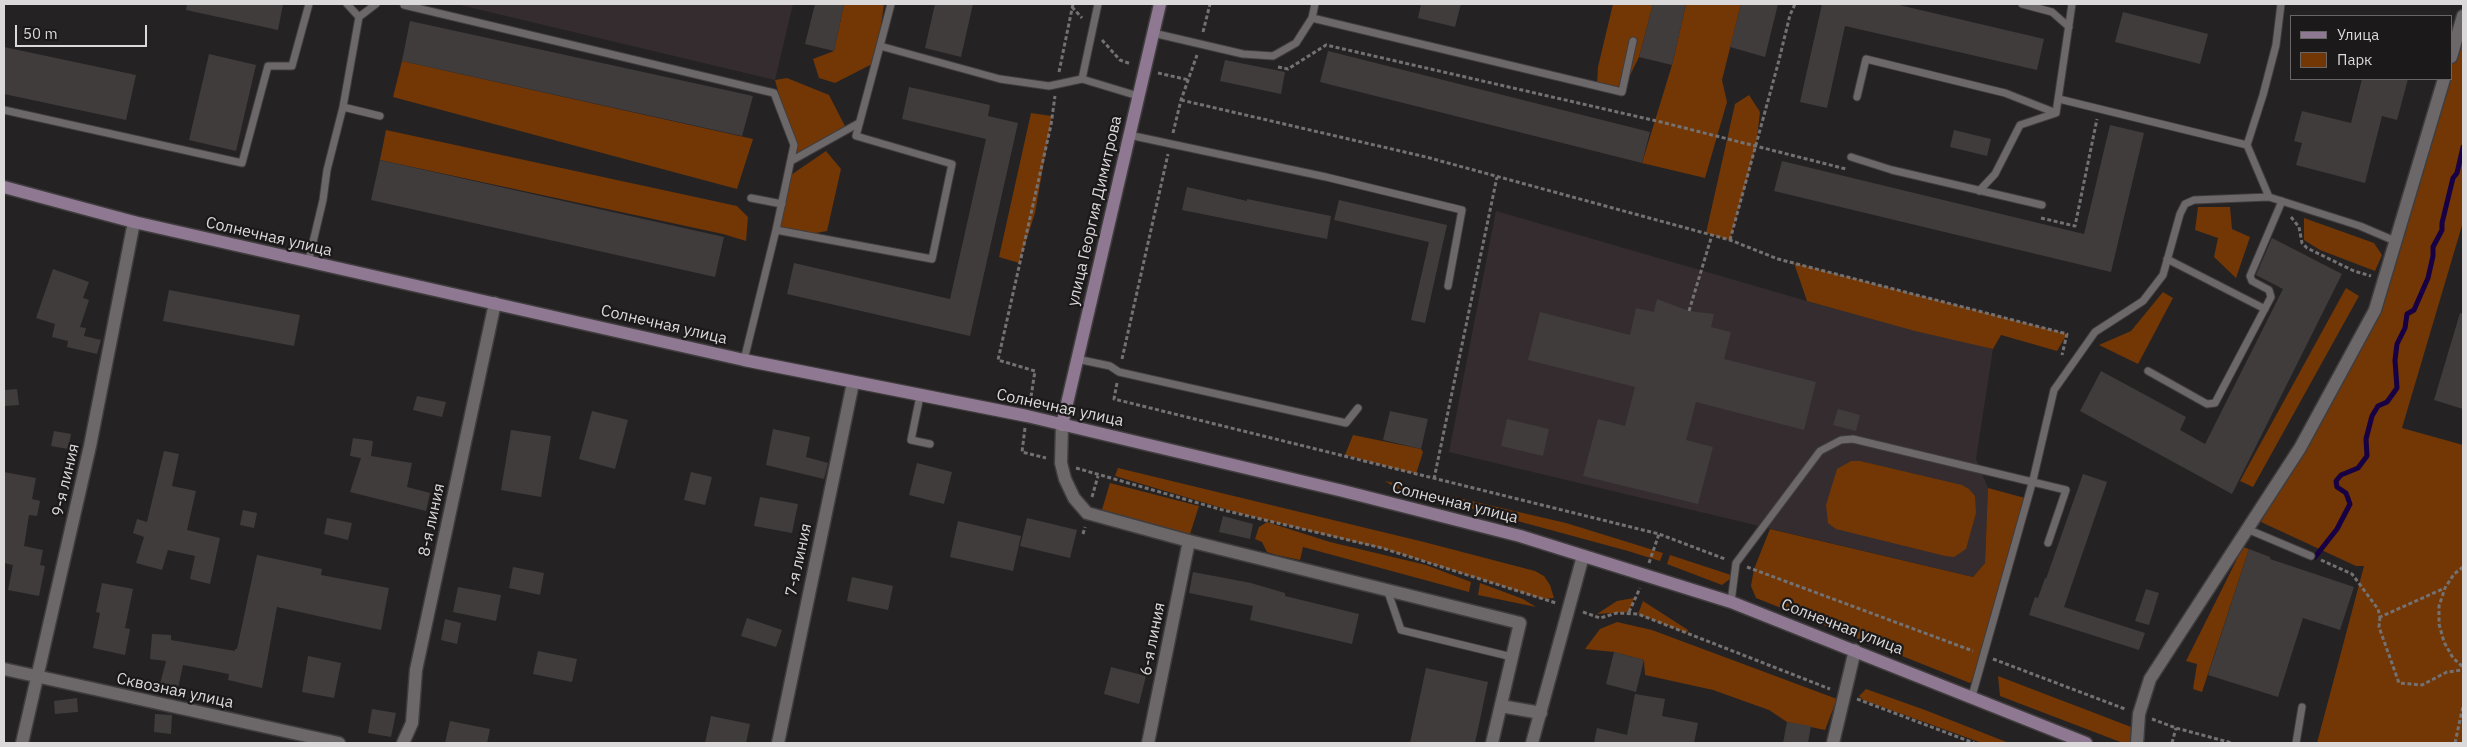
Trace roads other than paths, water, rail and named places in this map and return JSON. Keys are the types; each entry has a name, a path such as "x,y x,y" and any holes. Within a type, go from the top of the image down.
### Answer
{"main road":[{"name":"улица Георгия Димитрова","path":"1062,425 1160,4"},
{"name":"Солнечная улица","path":"4,187 134,222 308,263 853,384 1027,416 1343,491 1520,536 1731,602 1972,696 2086,743"}],"street":[{"path":"2452,54 2463,16"},
{"path":"2137,743 2139,714 2150,680 2300,448 2375,310 2444,80"},
{"name":"9-я линия","path":"22,743 90,446 134,222"},
{"name":"8-я линия","path":"403,743 412,723 416,670 495,303"},
{"name":"7-я линия","path":"778,743 853,384"},
{"path":"1062,425 1060,463 1074,498 1086,514 1189,542 1386,588 1520,623 1492,743"},
{"name":"6-я линия","path":"1148,743 1189,542"},
{"path":"1532,743 1583,556"},
{"path":"1833,743 1855,650"},
{"name":"Сквозная улица","path":"4,669 339,743"},
{"path":"1501,706 1541,713"}],"lane":[{"path":"4,110 242,163 268,66 292,66 309,4"},
{"path":"347,4 359,17"},
{"path":"308,263 323,200 327,170 342,107 359,17 376,4"},
{"path":"776,230 932,259 952,164 856,136 891,4"},
{"path":"1082,78 1098,4"},
{"path":"1153,33 1243,54 1273,56 1296,43 1312,18 1315,4"},
{"path":"2022,4 2052,12 2069,27"},
{"path":"2056,114 2072,4"},
{"path":"2269,197 2247,145 2263,96 2276,45 2281,4"},
{"path":"404,5 774,93 794,145 776,230 744,360"},
{"path":"1312,18 1622,92 1633,42"},
{"path":"880,46 1000,79 1049,86 1082,78 1138,96"},
{"path":"1857,97 1866,59 2004,93 2056,114"},
{"path":"2059,99 2247,145"},
{"path":"342,107 380,116"},
{"path":"1979,191 1995,174 2020,125 2056,114"},
{"path":"791,162 859,122"},
{"path":"1129,135 1326,177 1462,210 1448,286"},
{"path":"1851,157 1892,170 2042,205"},
{"path":"1972,696 2033,480 2054,390 2095,332 2143,301 2162,275 2180,214 2185,204 2194,200 2269,197 2360,226 2395,241"},
{"path":"751,198 782,204"},
{"path":"2148,371 2212,405 2215,403 2265,309 2271,293 2252,281 2250,276 2282,201"},
{"path":"2167,259 2265,309"},
{"path":"1077,359 1110,366 1119,372 1346,423 1358,408"},
{"path":"920,396 911,440 930,444"},
{"path":"1731,602 1736,563 1820,451 1841,440 1853,438 2033,480 2066,490 2048,544"},
{"path":"2247,529 2311,556"},
{"path":"1386,588 1401,630 1512,657"},
{"path":"2296,743 2302,708"}],"waterway":[{"path":"2315,557 2337,529 2350,504 2346,493 2337,487 2336,481 2341,475 2358,468 2367,456 2366,439 2372,416 2378,406 2387,402 2397,388 2395,360 2397,344 2405,328 2407,314 2414,310 2428,278 2433,247 2442,230 2453,178 2457,173 2463,147"}]}
